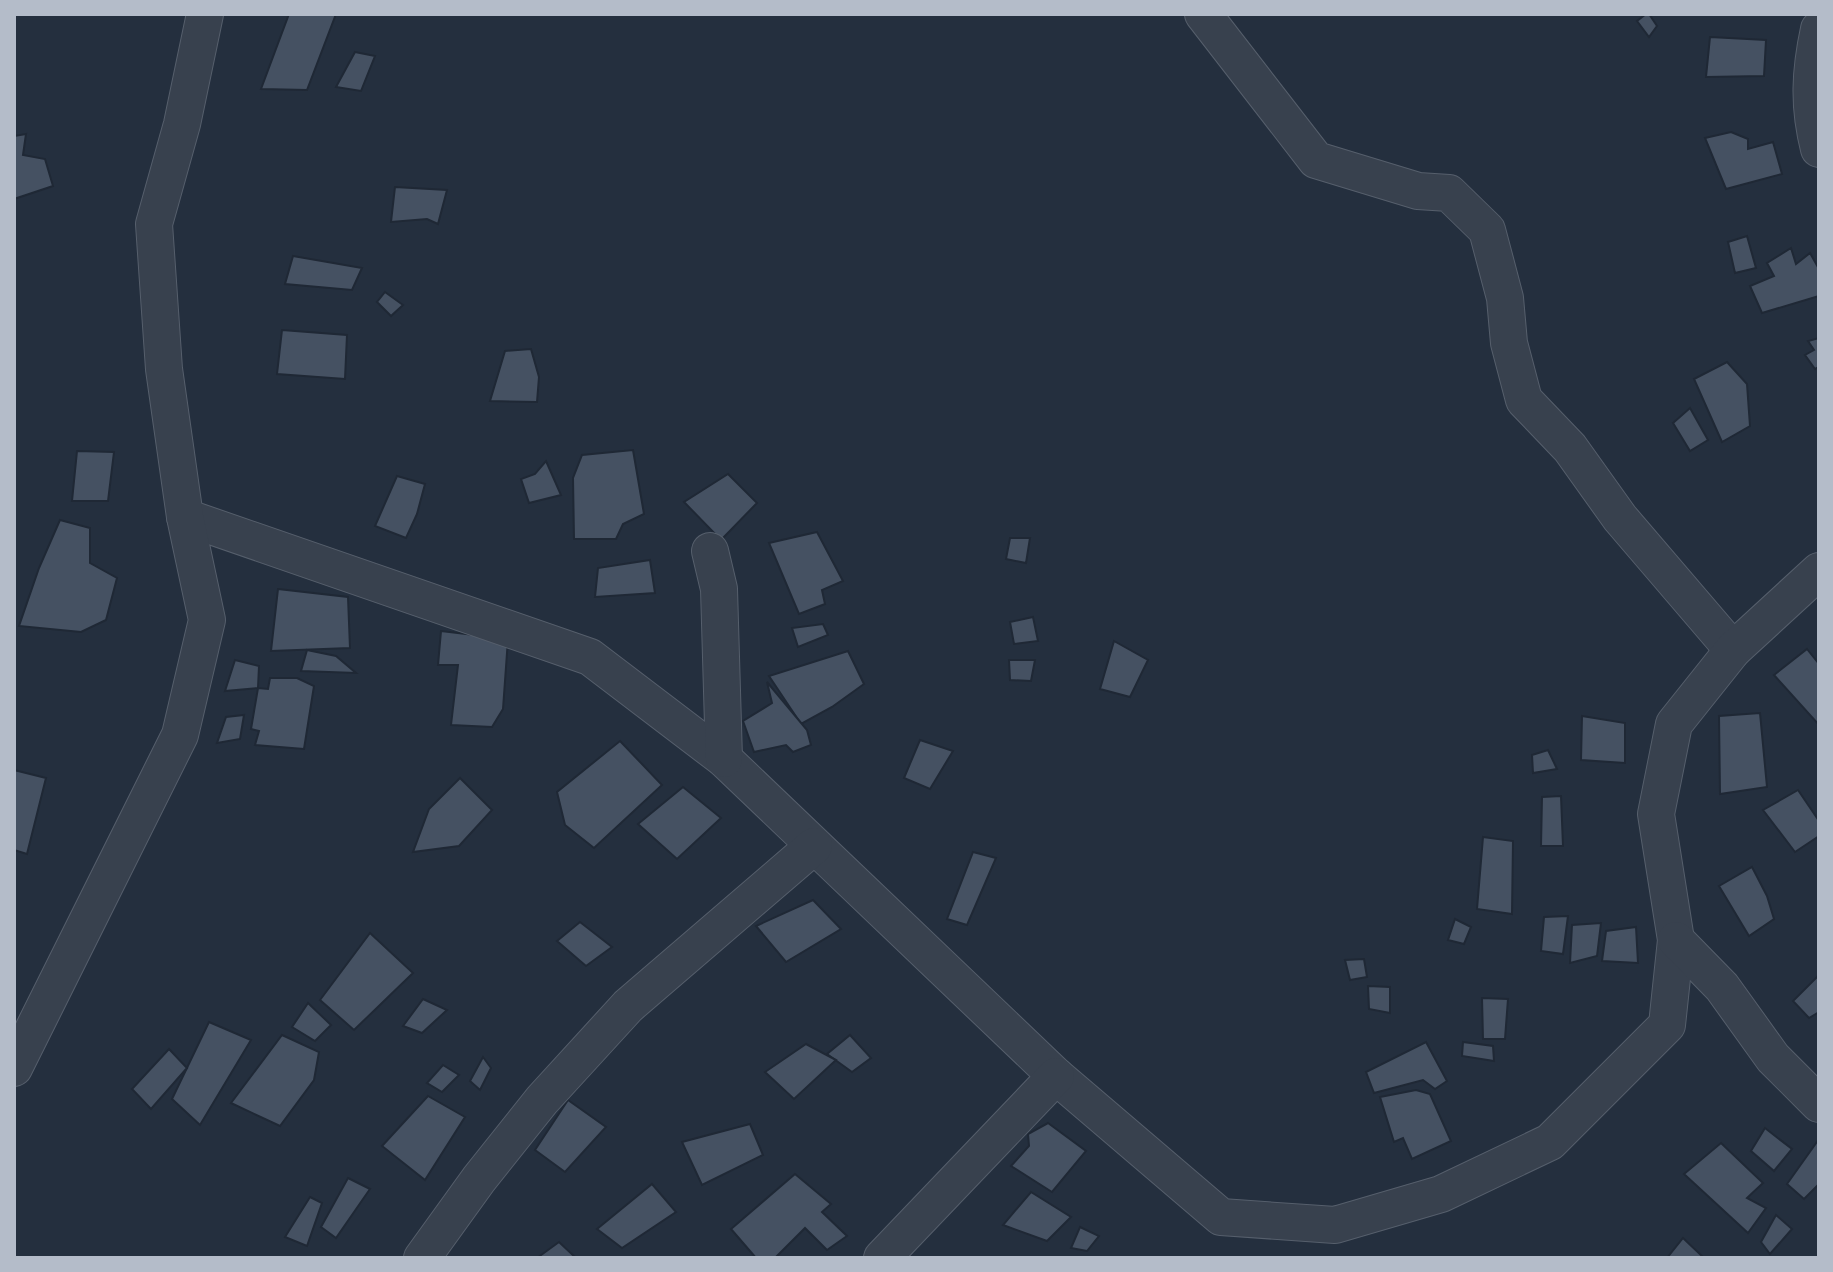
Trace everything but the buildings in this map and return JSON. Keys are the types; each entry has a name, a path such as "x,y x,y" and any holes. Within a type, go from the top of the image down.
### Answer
{"street":[{"path":"14,1068 180,735 207,620 185,517 164,369 154,224 182,124 205,14"},
{"path":"1203,14 1316,160 1418,191 1449,193 1487,230 1505,298 1509,343 1524,400 1570,448 1620,518 1733,650"},
{"path":"1819,29 1813,125 1819,149"},
{"path":"185,517 590,657 724,759 1056,1076 1221,1217 1335,1225 1441,1194 1550,1142 1667,1025 1676,940 1656,814 1674,724 1733,650 1819,571"},
{"path":"710,551 719,589 724,759"},
{"path":"422,1258 542,1100 628,1006 814,846"},
{"path":"1676,940 1722,987 1773,1058 1819,1104"},
{"path":"882,1258 1056,1076"}]}
